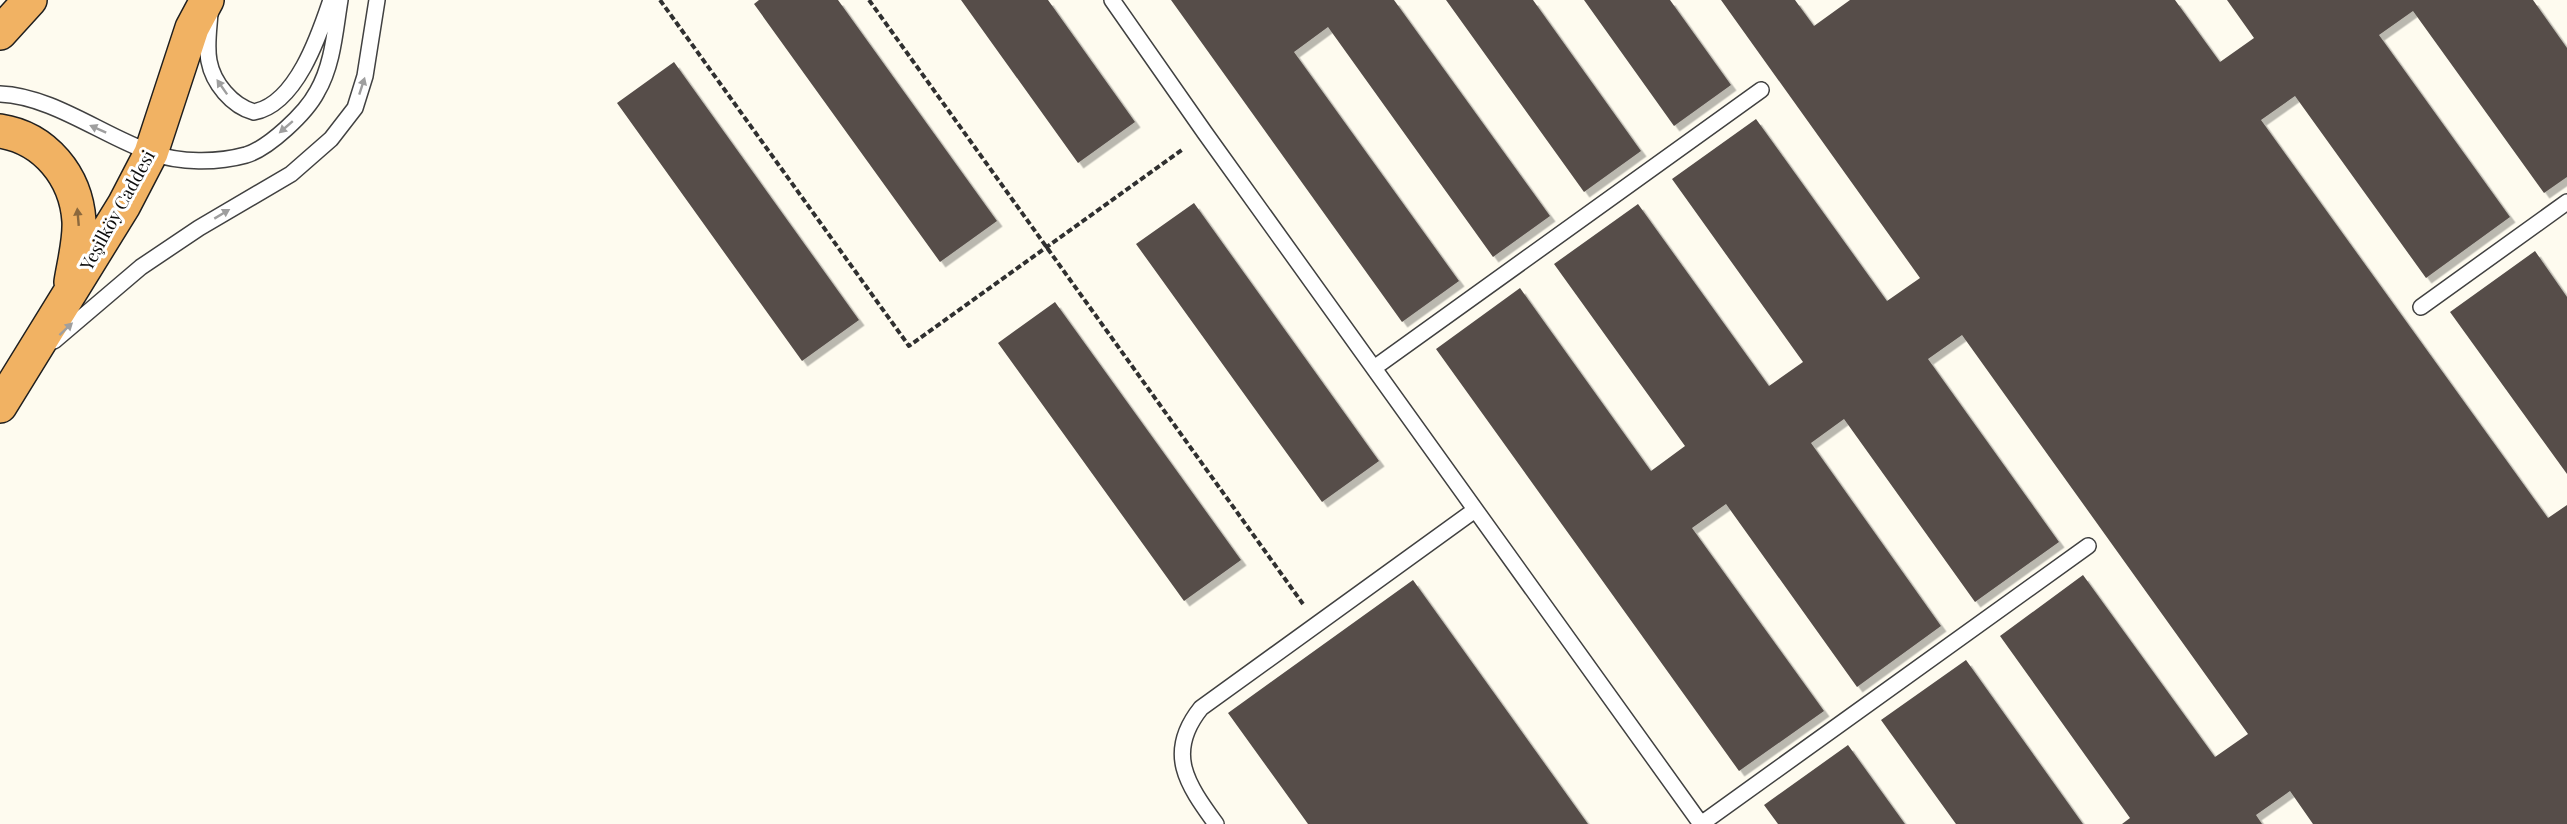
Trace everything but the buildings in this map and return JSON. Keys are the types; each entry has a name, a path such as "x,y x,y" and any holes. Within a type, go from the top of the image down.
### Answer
{"highway":[{"path":"0,33 30,0"},
{"name":"Yeşilköy Caddesi","path":"0,406 124,205 151,153 192,28 207,0"},
{"path":"0,130 17,133 45,149 64,172 76,201 79,224 69,295"}],"lane":[{"path":"211,0 209,61 225,93 235,103 254,112 273,105 292,85 321,31 332,0"},
{"path":"0,94 39,102 151,153 172,159 213,160 248,154 275,138 297,118 318,92 331,56 340,0"},
{"path":"23,369 82,314 141,267 199,228 291,174 331,139 355,108 362,87 377,0"},
{"path":"1112,0 1701,824 2088,546"},
{"path":"1374,368 1761,90"},
{"path":"2421,307 2567,202"},
{"path":"1216,824 1194,794 1184,773 1182,750 1188,727 1209,701 1475,510"}],"path":[{"path":"660,0 909,346 1205,133"},
{"path":"869,0 1317,624"}]}
